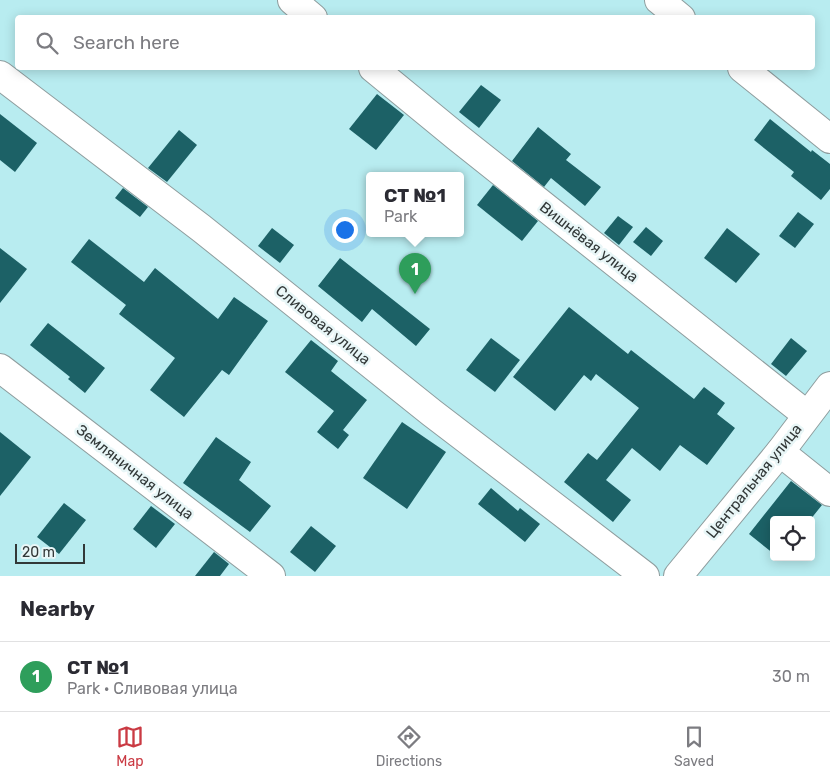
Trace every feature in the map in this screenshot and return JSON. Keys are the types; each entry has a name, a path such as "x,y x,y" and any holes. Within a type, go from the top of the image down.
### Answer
{"street":[{"path":"292,0 310,15"},
{"path":"659,0 677,15"},
{"name":"Вишнёвая улица","path":"375,70 807,415"},
{"path":"744,70 830,139"},
{"name":"Сливовая улица","path":"0,75 201,228 432,412 645,576"},
{"name":"Земляничная улица","path":"0,368 271,576"},
{"name":"Центральная улица","path":"678,576 780,452 830,386"},
{"path":"780,452 830,492"}],"shaded area":[{"path":"0,0 830,0 830,576 0,576"}],"building":[{"path":"481,85 501,100 479,128 459,112"},
{"path":"377,94 404,115 376,150 349,129"},
{"path":"0,114 37,143 15,172 0,160"},
{"path":"770,119 811,152 812,150 830,164 830,189 821,200 791,176 794,172 754,140"},
{"path":"538,127 571,154 566,160 601,187 585,206 551,178 544,187 512,161"},
{"path":"179,130 197,145 167,182 148,168"},
{"path":"493,185 538,221 522,241 477,205"},
{"path":"123,188 148,207 140,217 115,198"},
{"path":"798,212 814,224 795,248 779,236"},
{"path":"618,216 633,227 619,245 604,233"},
{"path":"646,227 663,241 651,256 633,242"},
{"path":"272,228 294,245 280,263 258,246"},
{"path":"727,228 760,254 736,283 704,258"},
{"path":"89,239 144,282 155,268 218,319 234,297 268,321 229,375 222,370 184,417 150,390 175,358 119,314 126,305 71,262"},
{"path":"0,248 27,269 0,303"},
{"path":"340,258 430,329 416,346 372,309 362,322 318,286"},
{"path":"569,307 628,354 631,350 694,399 704,387 725,403 717,414 735,428 707,465 680,445 660,471 632,448 606,480 631,500 613,522 564,482 588,453 597,460 639,408 596,374 591,381 584,375 555,411 513,377"},
{"path":"48,323 105,368 85,393 68,379 70,377 30,345"},
{"path":"491,338 520,360 495,392 466,370"},
{"path":"791,338 807,351 786,376 771,364"},
{"path":"311,340 338,361 331,371 367,400 343,430 349,435 338,449 317,432 334,411 285,372"},
{"path":"402,422 446,452 407,509 363,478"},
{"path":"0,432 31,457 0,496"},
{"path":"216,437 251,462 239,480 271,506 250,532 183,483"},
{"path":"791,481 822,505 813,516 770,516 770,551 749,534"},
{"path":"491,488 518,511 520,508 540,524 525,542 478,504"},
{"path":"64,503 86,520 59,554 37,537"},
{"path":"151,506 175,524 156,548 133,529"},
{"path":"311,526 336,546 315,572 290,552"},
{"path":"214,552 229,564 220,576 195,576"}],"place":[{"name":"СТ №1","path":"415,294"}]}
